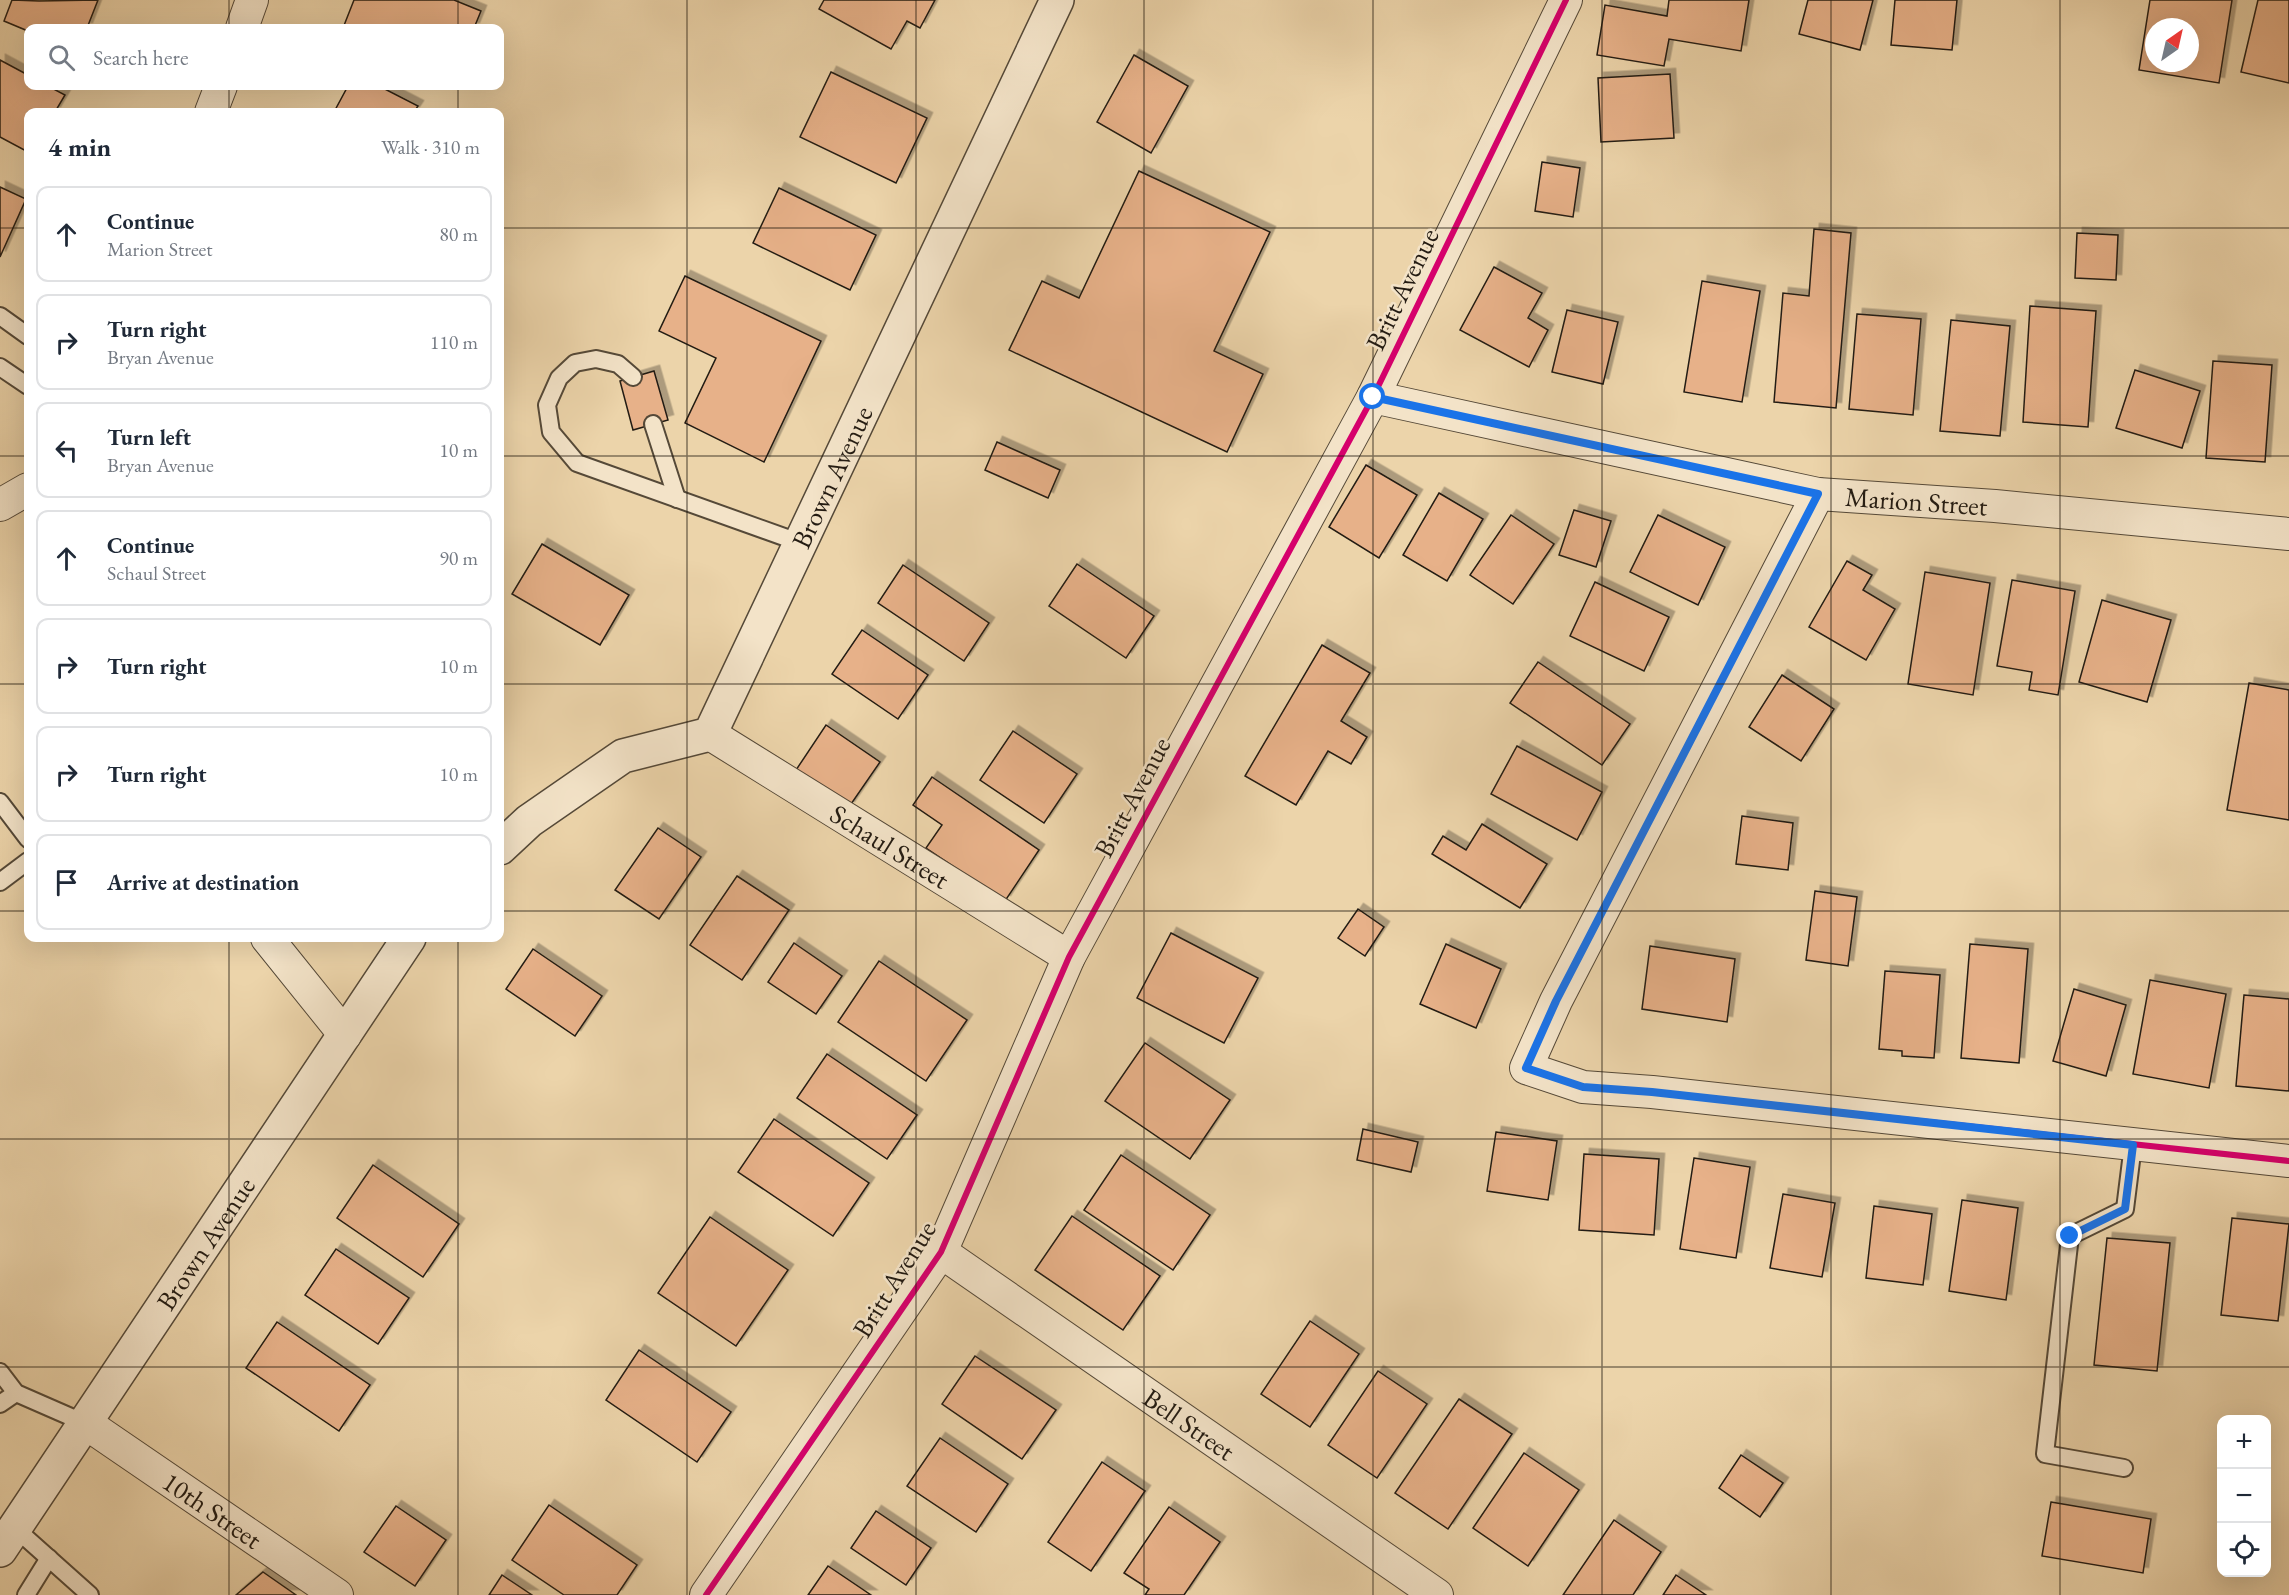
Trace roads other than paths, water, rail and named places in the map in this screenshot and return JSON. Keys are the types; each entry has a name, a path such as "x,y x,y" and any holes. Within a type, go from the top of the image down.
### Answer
{"street":[{"path":"243,24 252,0"},
{"name":"Brown Avenue","path":"710,734 1057,0"},
{"name":"Britt Avenue","path":"706,1595 941,1252 1069,957 1373,397 1566,0"},
{"path":"213,108 220,90"},
{"name":"Marion Street","path":"1373,397 1818,494 1995,506 2289,534"},
{"path":"0,505 24,491"},
{"path":"1818,494 1561,992 1526,1068 1583,1087 1652,1092 2289,1161"},
{"path":"504,844 529,821 623,756 710,734"},
{"name":"Schaul Street","path":"710,734 1069,957"},
{"path":"270,942 345,1035"},
{"name":"Brown Avenue","path":"8,1539 87,1424 406,942"},
{"name":"Bell Street","path":"941,1252 1437,1595"},
{"name":"10th Street","path":"87,1424 338,1595"}],"lane":[{"path":"0,316 24,333"},
{"path":"633,377 618,364 596,359 575,363 559,378 547,405 551,432 577,463 801,543"},
{"path":"0,367 24,383"},
{"path":"653,424 677,499"},
{"path":"0,802 24,835"},
{"path":"0,882 24,864"},
{"path":"2124,1468 2045,1455 2070,1236 2125,1209 2133,1145"},
{"path":"0,1372 16,1393 87,1424"},
{"path":"0,1404 16,1393"},
{"path":"8,1539 49,1558 90,1595"},
{"path":"26,1595 49,1558"}]}
